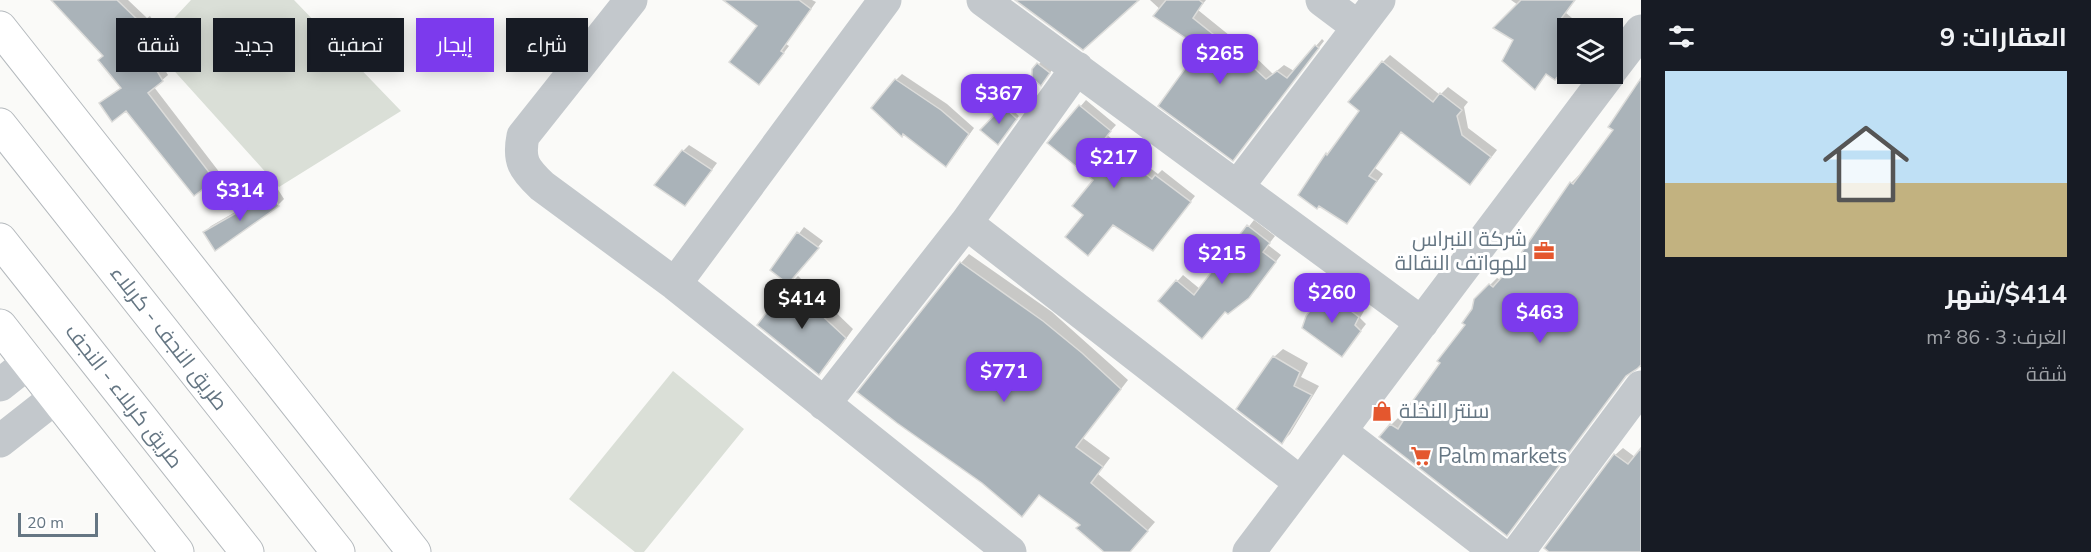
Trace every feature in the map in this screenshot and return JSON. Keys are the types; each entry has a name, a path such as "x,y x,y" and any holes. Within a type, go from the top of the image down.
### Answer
{"main road":[{"path":"0,28 414,552"},
{"name":"طريق النجف - کربلاء","path":"0,125 338,552"},
{"name":"طريق کربلاء - النجف","path":"0,240 248,552"},
{"path":"0,326 177,552"}],"street":[{"path":"675,284 885,0"},
{"path":"983,0 1422,322"},
{"path":"1322,0 1358,27"},
{"path":"1239,186 1379,0"},
{"path":"626,2 523,136 520,153 528,173 542,186 675,284 1010,552"},
{"path":"1623,55 1641,31"},
{"path":"825,404 966,223 1077,69"},
{"path":"1249,552 1601,84"},
{"path":"966,223 1301,483"},
{"path":"0,384 29,362"},
{"path":"1518,552 1641,387"},
{"path":"0,441 56,397"},
{"path":"1340,431 1497,552"}],"shaded area":[{"path":"191,0 294,0 311,18 307,18 307,72 363,72 401,111 279,187 175,72 201,72 201,18 174,18"},
{"path":"673,371 744,429 644,552 635,552 569,499"}],"building":[{"path":"51,0 117,0 136,18 116,18 116,72 158,72 163,81 148,93 215,180 194,196 126,111 112,122 99,103 121,88 98,60 103,56"},
{"path":"723,0 799,0 811,9 781,51 784,53 759,85 729,62 757,26"},
{"path":"1015,0 1139,0 1083,50"},
{"path":"1166,0 1199,0 1203,3 1193,18 1266,79 1277,71 1287,78 1315,45 1319,48 1233,161 1158,106 1200,48 1153,16"},
{"path":"1521,0 1575,0 1562,18 1557,18 1557,78 1555,80 1546,74 1535,90 1502,61 1513,40 1493,28"},
{"path":"1382,61 1433,102 1440,93 1462,110 1457,116 1462,135 1491,157 1470,185 1401,132 1369,176 1377,181 1347,224 1319,206 1317,209 1298,195 1326,153 1327,155 1359,111 1348,102"},
{"path":"1037,63 1050,73 1041,86 1032,78 1032,69"},
{"path":"1641,78 1641,365 1626,376 1507,536 1379,437 1390,424 1398,429 1411,408 1409,406 1440,363 1437,361 1465,325 1462,323 1472,309 1474,299 1489,284 1493,287 1515,262 1570,182 1573,184 1613,130 1608,127"},
{"path":"895,79 941,110 969,134 946,167 903,134 902,137 871,108"},
{"path":"1079,105 1111,131 1103,141 1152,179 1155,175 1191,202 1153,251 1113,225 1088,256 1065,237 1083,215 1072,206 1093,180 1047,143"},
{"path":"1003,106 1017,119 998,145 980,130"},
{"path":"682,150 712,170 685,206 654,185"},
{"path":"271,193 279,206 215,251 203,232"},
{"path":"1247,225 1270,243 1263,252 1276,262 1249,298 1228,314 1225,312 1202,339 1158,301 1176,280 1194,295"},
{"path":"797,232 819,248 788,284 770,270"},
{"path":"960,262 1043,321 1121,389 1076,447 1103,467 1091,483 1148,531 1130,552 1104,552 1076,528 1080,525 1039,495 1022,517 982,483 857,392"},
{"path":"788,284 846,338 819,375 757,325"},
{"path":"1324,291 1359,317 1355,325 1361,331 1342,357 1302,328 1306,316"},
{"path":"1273,356 1300,372 1294,386 1312,395 1282,444 1236,409"},
{"path":"1641,448 1641,552 1549,552 1544,548 1614,454 1628,464"}],"place":[{"name":"شركة النبراس للهواتف النقالة","path":"1544,251"},
{"name":"سنتر النخلة","path":"1382,411"},
{"name":"Palm markets","path":"1421,456"}]}
